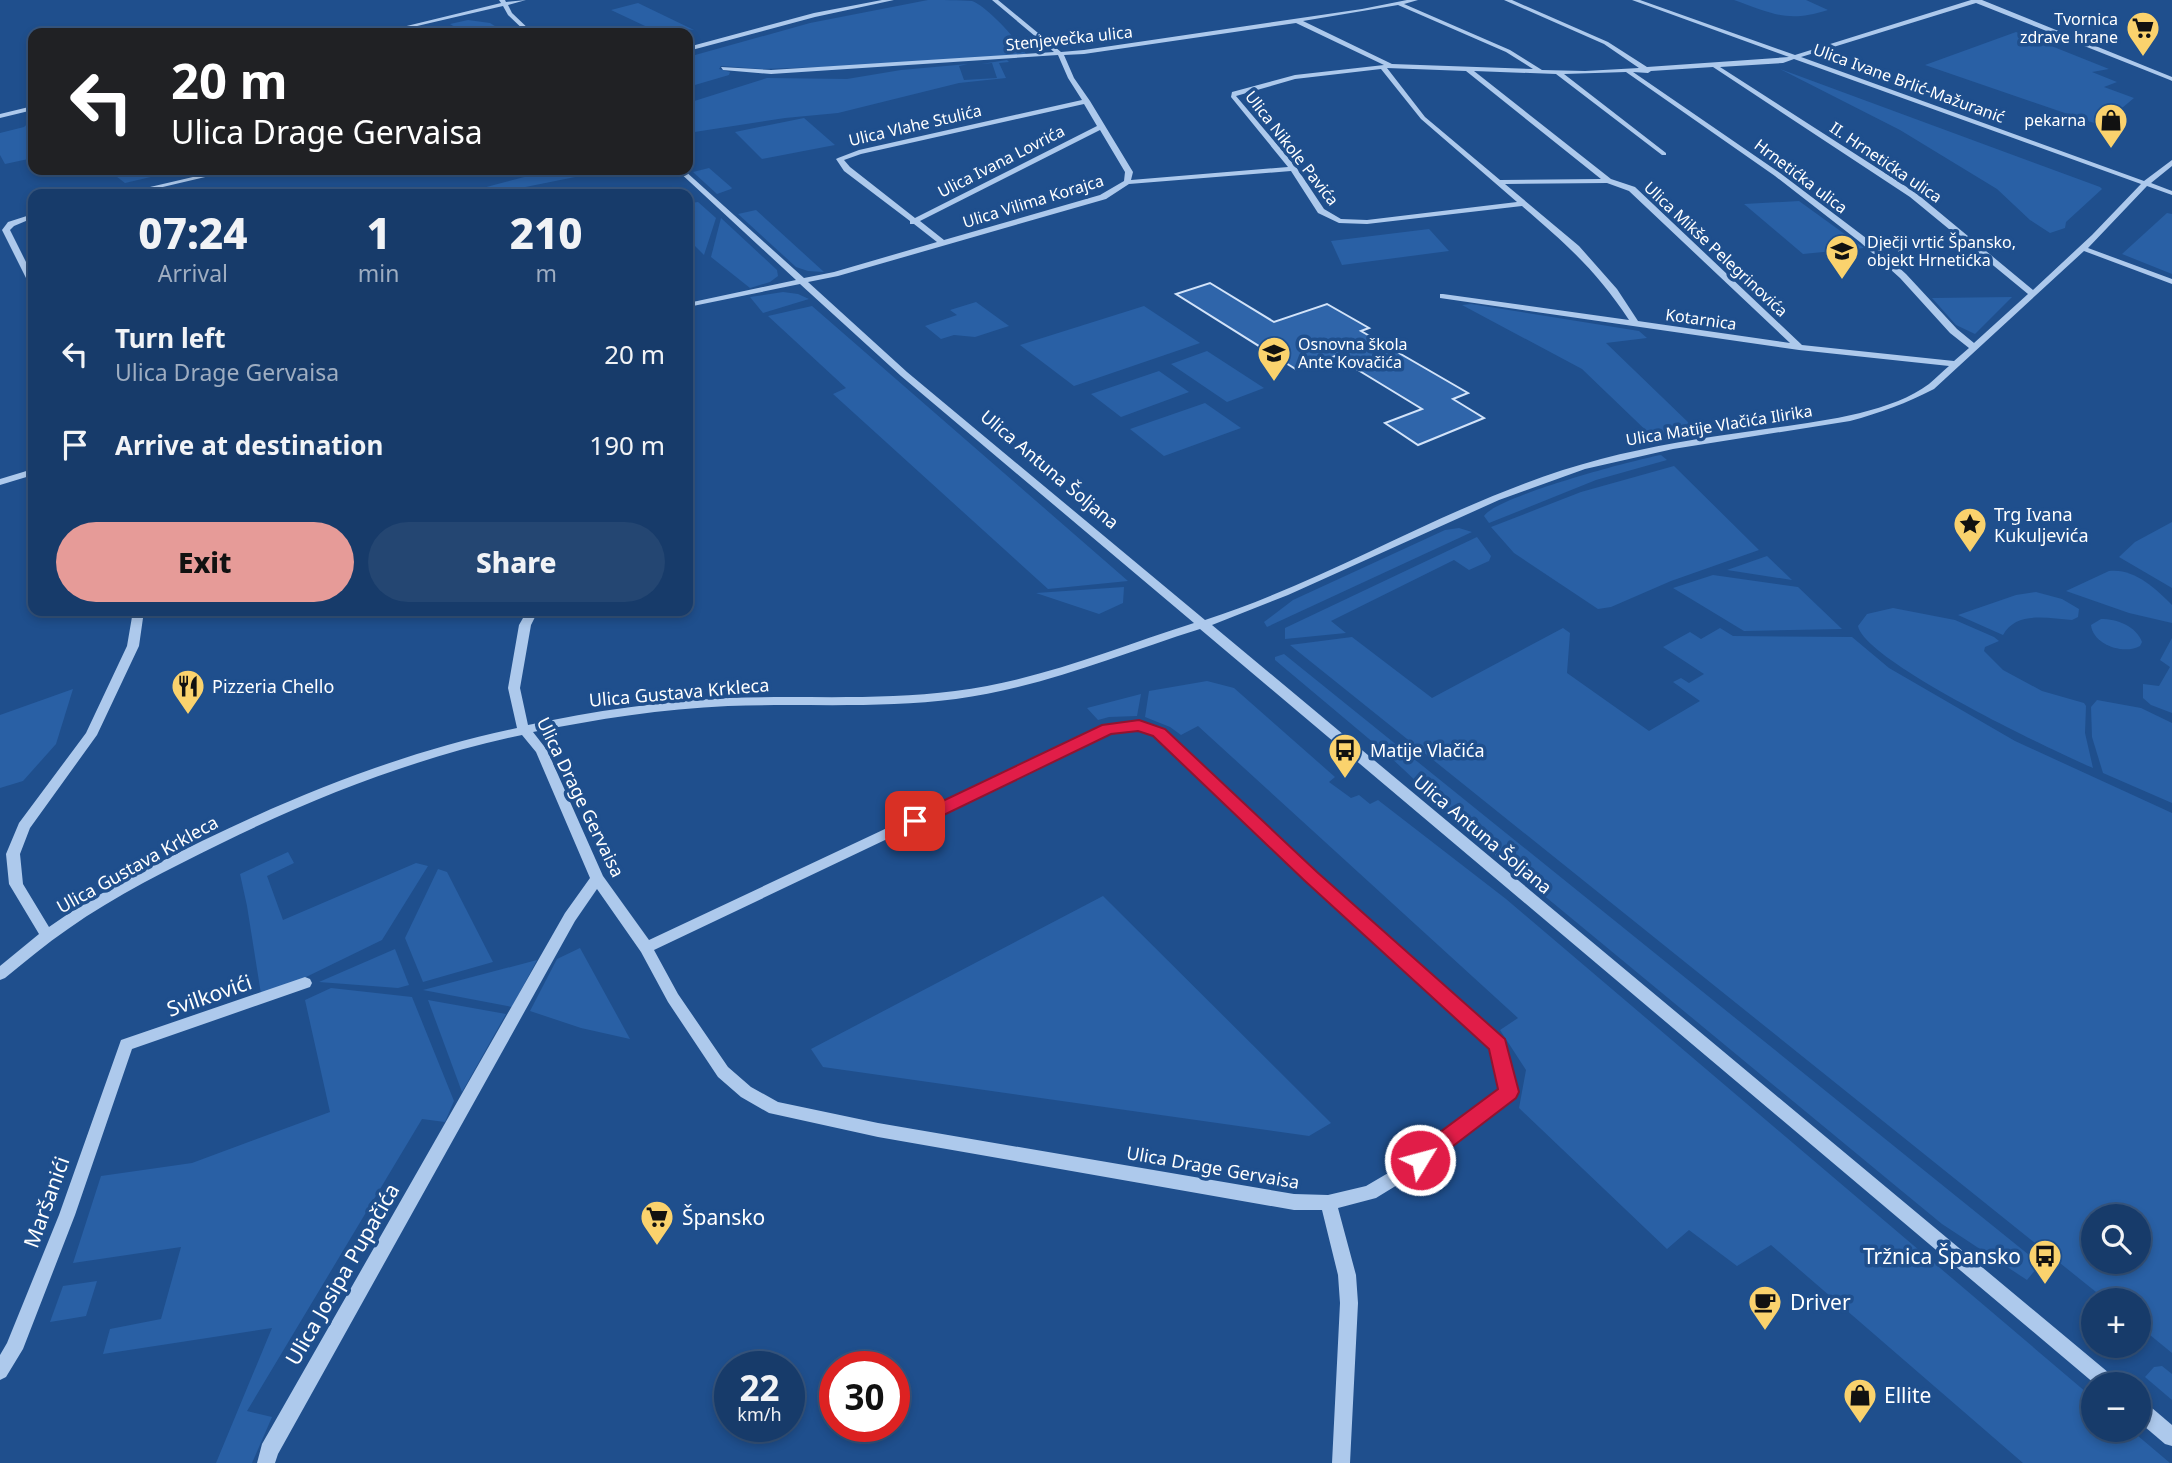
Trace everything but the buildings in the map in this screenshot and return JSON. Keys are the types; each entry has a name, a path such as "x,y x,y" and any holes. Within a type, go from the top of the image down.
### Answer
{"street":[{"path":"401,28 503,2 523,0"},
{"path":"693,48 814,15 891,0"},
{"name":"Ulica Vilima Korajca","path":"801,282 1104,197 1127,182 1129,172 1071,78 1060,54 995,0"},
{"name":"Stenjevečka ulica","path":"723,68 771,72 1060,54 1296,21 1415,0"},
{"path":"1507,0 1598,39 1648,71"},
{"name":"Ulica Ivane Brlić-Mažuranić","path":"1635,0 2172,193"},
{"path":"1798,58 1977,0 2172,79"},
{"path":"503,2 526,28"},
{"path":"1400,4 1520,57 1540,71"},
{"path":"1296,21 1387,66 1423,118 1561,234 1596,269 1636,325"},
{"name":"Ulica Nikole Pavića","path":"1524,203 1367,222 1332,219 1321,211 1293,169 1233,96 1234,93 1295,77 1387,66 1559,73 1629,72 1798,58"},
{"name":"II. Hrnetićka ulica","path":"1714,66 1913,195 2032,293"},
{"name":"Ulica Mikše Pelegrinovića","path":"1468,68 1608,181"},
{"name":"Hrnetićka ulica","path":"1629,72 1759,162 1865,242 1926,300 1947,326 1974,347"},
{"path":"1559,73 1664,154"},
{"name":"Ulica Vlahe Stulića","path":"943,243 847,169 840,159 859,152 1087,100"},
{"path":"3,115 28,109"},
{"name":"Ulica Ivana Lovrića","path":"914,222 1102,126"},
{"name":"Ulica Matije Vlačića Ilirika","path":"1200,624 1241,611 1517,489 1587,466 1650,450 1873,414 1906,401 1931,387 2082,248 2146,183 2172,162"},
{"path":"1127,182 1293,169"},
{"path":"146,189 209,175"},
{"name":"Ulica Antuna Šoljana","path":"685,175 904,374 2095,1372"},
{"name":"Ulica Mikše Pelegrinovića","path":"1498,181 1534,179 1608,181 1624,184 1799,347"},
{"path":"28,218 6,227 28,274"},
{"path":"2082,248 2172,282"},
{"path":"693,304 801,282"},
{"name":"Kotarnica","path":"1443,296 1799,347 1956,364"},
{"path":"0,482 28,474"},
{"path":"47,935 16,884 13,854 24,826 91,735 133,646 137,616"},
{"name":"Ulica Drage Gervaisa","path":"530,616 525,625 514,688 523,728 541,750 597,878 646,948 673,998 723,1072 746,1092 775,1108 878,1130 1294,1202 1328,1203 1370,1193 1509,1092 1498,1045 1311,876 1159,733 1139,725 1108,729 646,948"},
{"name":"Ulica Gustava Krkleca","path":"0,974 47,935 122,888 241,827 322,790 411,759 523,728 636,709 926,698 981,691 1043,678 1102,661 1200,624"},
{"name":"Ulica Josipa Pupačića","path":"267,1463 269,1451 313,1371 570,917 597,878"},
{"name":"Svilkovići","path":"126,1045 305,983"},
{"name":"Maršanići","path":"0,1371 14,1349 67,1216 126,1045"},
{"path":"1328,1203 1347,1275 1349,1303 1341,1463"},
{"path":"2151,1420 2172,1437"}],"shaded area":[{"path":"928,0 972,1 1002,24 1026,54 911,64 762,69 721,66 719,69 730,72 729,75 693,86 693,56 810,23"},
{"path":"1734,0 1806,0 1828,10 1802,16 1781,15"},
{"path":"638,3 690,28 649,28 611,10"},
{"path":"468,20 490,23 498,28 457,28 450,24"},
{"path":"2016,32 2109,69 2092,72 2117,82 2104,87 2134,98 2104,123 2094,123 1925,65"},
{"path":"1007,60 1009,62 999,63 1006,78 959,83 838,113 693,132 693,101 767,78 847,79 901,70 968,64 959,66 964,80 997,78 992,63 981,64"},
{"path":"1780,69 2102,189 2066,222 2065,228 2050,233 2030,220 1997,189 1900,130"},
{"path":"804,118 835,145 762,159 735,132"},
{"path":"28,123 28,159 5,164 0,155 0,133"},
{"path":"709,168 732,188 717,194 693,172"},
{"path":"115,175 159,175 125,183"},
{"path":"532,175 585,175 516,189 479,189"},
{"path":"1799,201 1864,248 1803,254 1744,204"},
{"path":"698,202 716,218 704,255 693,244 693,203"},
{"path":"756,210 824,272 796,267 738,214"},
{"path":"2167,213 2172,214 2172,274 2122,254"},
{"path":"721,218 777,270 778,276 770,282 750,288 711,257"},
{"path":"1429,229 1449,251 1342,265 1331,241"},
{"path":"783,292 809,299 763,313 750,297"},
{"path":"2012,297 1975,334 1956,325 1932,298"},
{"path":"976,302 1009,326 975,337 954,335 941,339 925,326 957,315 950,310"},
{"path":"1471,304 1639,331 1647,338 1606,343 1691,425 1706,424 1715,432 1671,431 1658,442 1582,369 1462,305"},
{"path":"812,306 1128,581 1048,589 833,394 846,388 768,316"},
{"path":"1144,306 1200,343 1074,386 1020,345"},
{"path":"1207,351 1264,388 1227,402 1171,364"},
{"path":"1159,371 1189,392 1121,417 1091,394"},
{"path":"1205,403 1241,428 1164,456 1130,429"},
{"path":"1661,455 1667,460 1596,480 1489,523 1484,516 1512,499 1537,490 1596,471"},
{"path":"1674,466 1759,550 1671,581 1611,607 1598,609 1514,553 1491,527 1581,492"},
{"path":"2172,522 2172,588 2119,557 2135,542"},
{"path":"1459,528 1472,532 1267,627 1264,622 1293,600 1445,530"},
{"path":"1477,537 1491,556 1489,561 1469,570 1454,560 1331,621 1346,633 1285,639 1285,628"},
{"path":"1767,556 1792,580 1727,570"},
{"path":"2109,571 2127,573 2151,586 2172,605 2172,623 2129,613 2066,591"},
{"path":"1713,575 1798,587 1842,629 1744,631 1673,588"},
{"path":"1124,587 1123,603 1099,614 1036,593"},
{"path":"2036,592 2062,599 2079,609 2078,617 2072,620 2024,619 2009,627 2003,635 1958,615 2016,595"},
{"path":"1893,608 1955,620 1994,637 1999,641 1985,647 1984,651 2003,670 2042,691 2084,703 2085,733 2093,768 1964,704 1892,661 1868,641 1858,626 1867,614"},
{"path":"2101,619 2113,620 2131,628 2142,642 2140,646 2118,649 2103,643 2093,632 2091,625"},
{"path":"1563,628 1570,633 1567,673 1649,731 1700,701 1673,682 1681,678 1689,683 1704,674 1663,647 1690,632 1701,639 1720,628 1733,636 1852,637 1889,668 2015,741 2172,813 2172,1353 2151,1336 2151,1288 2091,1288 1290,645 1352,637 1432,698"},
{"path":"2172,638 2172,713 2151,705 2143,698 2143,684 2159,686 2170,667 2160,660"},
{"path":"1284,654 2034,1259 2037,1268 2027,1280 1942,1224 1496,856 1387,754 1275,660 1275,657"},
{"path":"1207,681 1234,688 1335,777 1329,782 1351,798 1359,795 1370,804 1378,800 1506,899 2081,1388 2081,1442 2145,1442 2170,1463 2023,1463 1771,1245 1737,1266 1689,1230 1667,1249 1519,1108 1526,1070 1500,1030 1518,1018 1198,726 1181,735 1170,727 1145,717 1149,691"},
{"path":"73,689 56,744 23,781 0,788 0,715"},
{"path":"1141,694 1137,716 1098,720 1087,708"},
{"path":"2097,700 2141,708 2172,723 2172,803 2103,773 2092,737 2091,707"},
{"path":"288,852 294,863 267,876 283,920 416,863 428,866 382,940 304,978 261,994 240,874"},
{"path":"438,869 447,872 493,962 423,982 405,938"},
{"path":"1103,896 1331,1123 1309,1136 823,1067 811,1049"},
{"path":"580,948 630,1039 581,1028 530,1011 557,959"},
{"path":"395,949 409,985 398,988 319,982"},
{"path":"537,960 512,1007 423,990"},
{"path":"331,988 412,997 454,1101 445,1122 422,1119 247,1411 272,1417 252,1463 216,1463 272,1328 103,1354 110,1329 161,1319 181,1247 73,1263 101,1176 192,1163 330,1112 305,1000"},
{"path":"428,1000 506,1014 462,1092"},
{"path":"97,1281 86,1316 50,1322 63,1286"},
{"path":"2162,1366 2172,1374 2172,1400 2151,1382 2150,1372 2154,1367"}],"place":[{"name":"Tvornica zdrave hrane","path":"2143,58"},
{"name":"pekarna","path":"2111,150"},
{"name":"Dječji vrtić Špansko, objekt Hrnetićka","path":"1842,281"},
{"name":"Osnovna škola Ante Kovačića","path":"1274,383"},
{"name":"Trg Ivana Kukuljevića","path":"1970,554"},
{"name":"Pizzeria Chello","path":"188,716"},
{"name":"Matije Vlačića","path":"1345,780"},
{"name":"Špansko","path":"657,1247"},
{"name":"Tržnica Špansko","path":"2045,1286"},
{"name":"Driver","path":"1765,1332"},
{"name":"Ellite","path":"1860,1425"}],"route":[{"path":"915,821 1108,729 1122,725 1139,725 1159,733 1311,876 1498,1045 1509,1092 1420,1160"}]}
